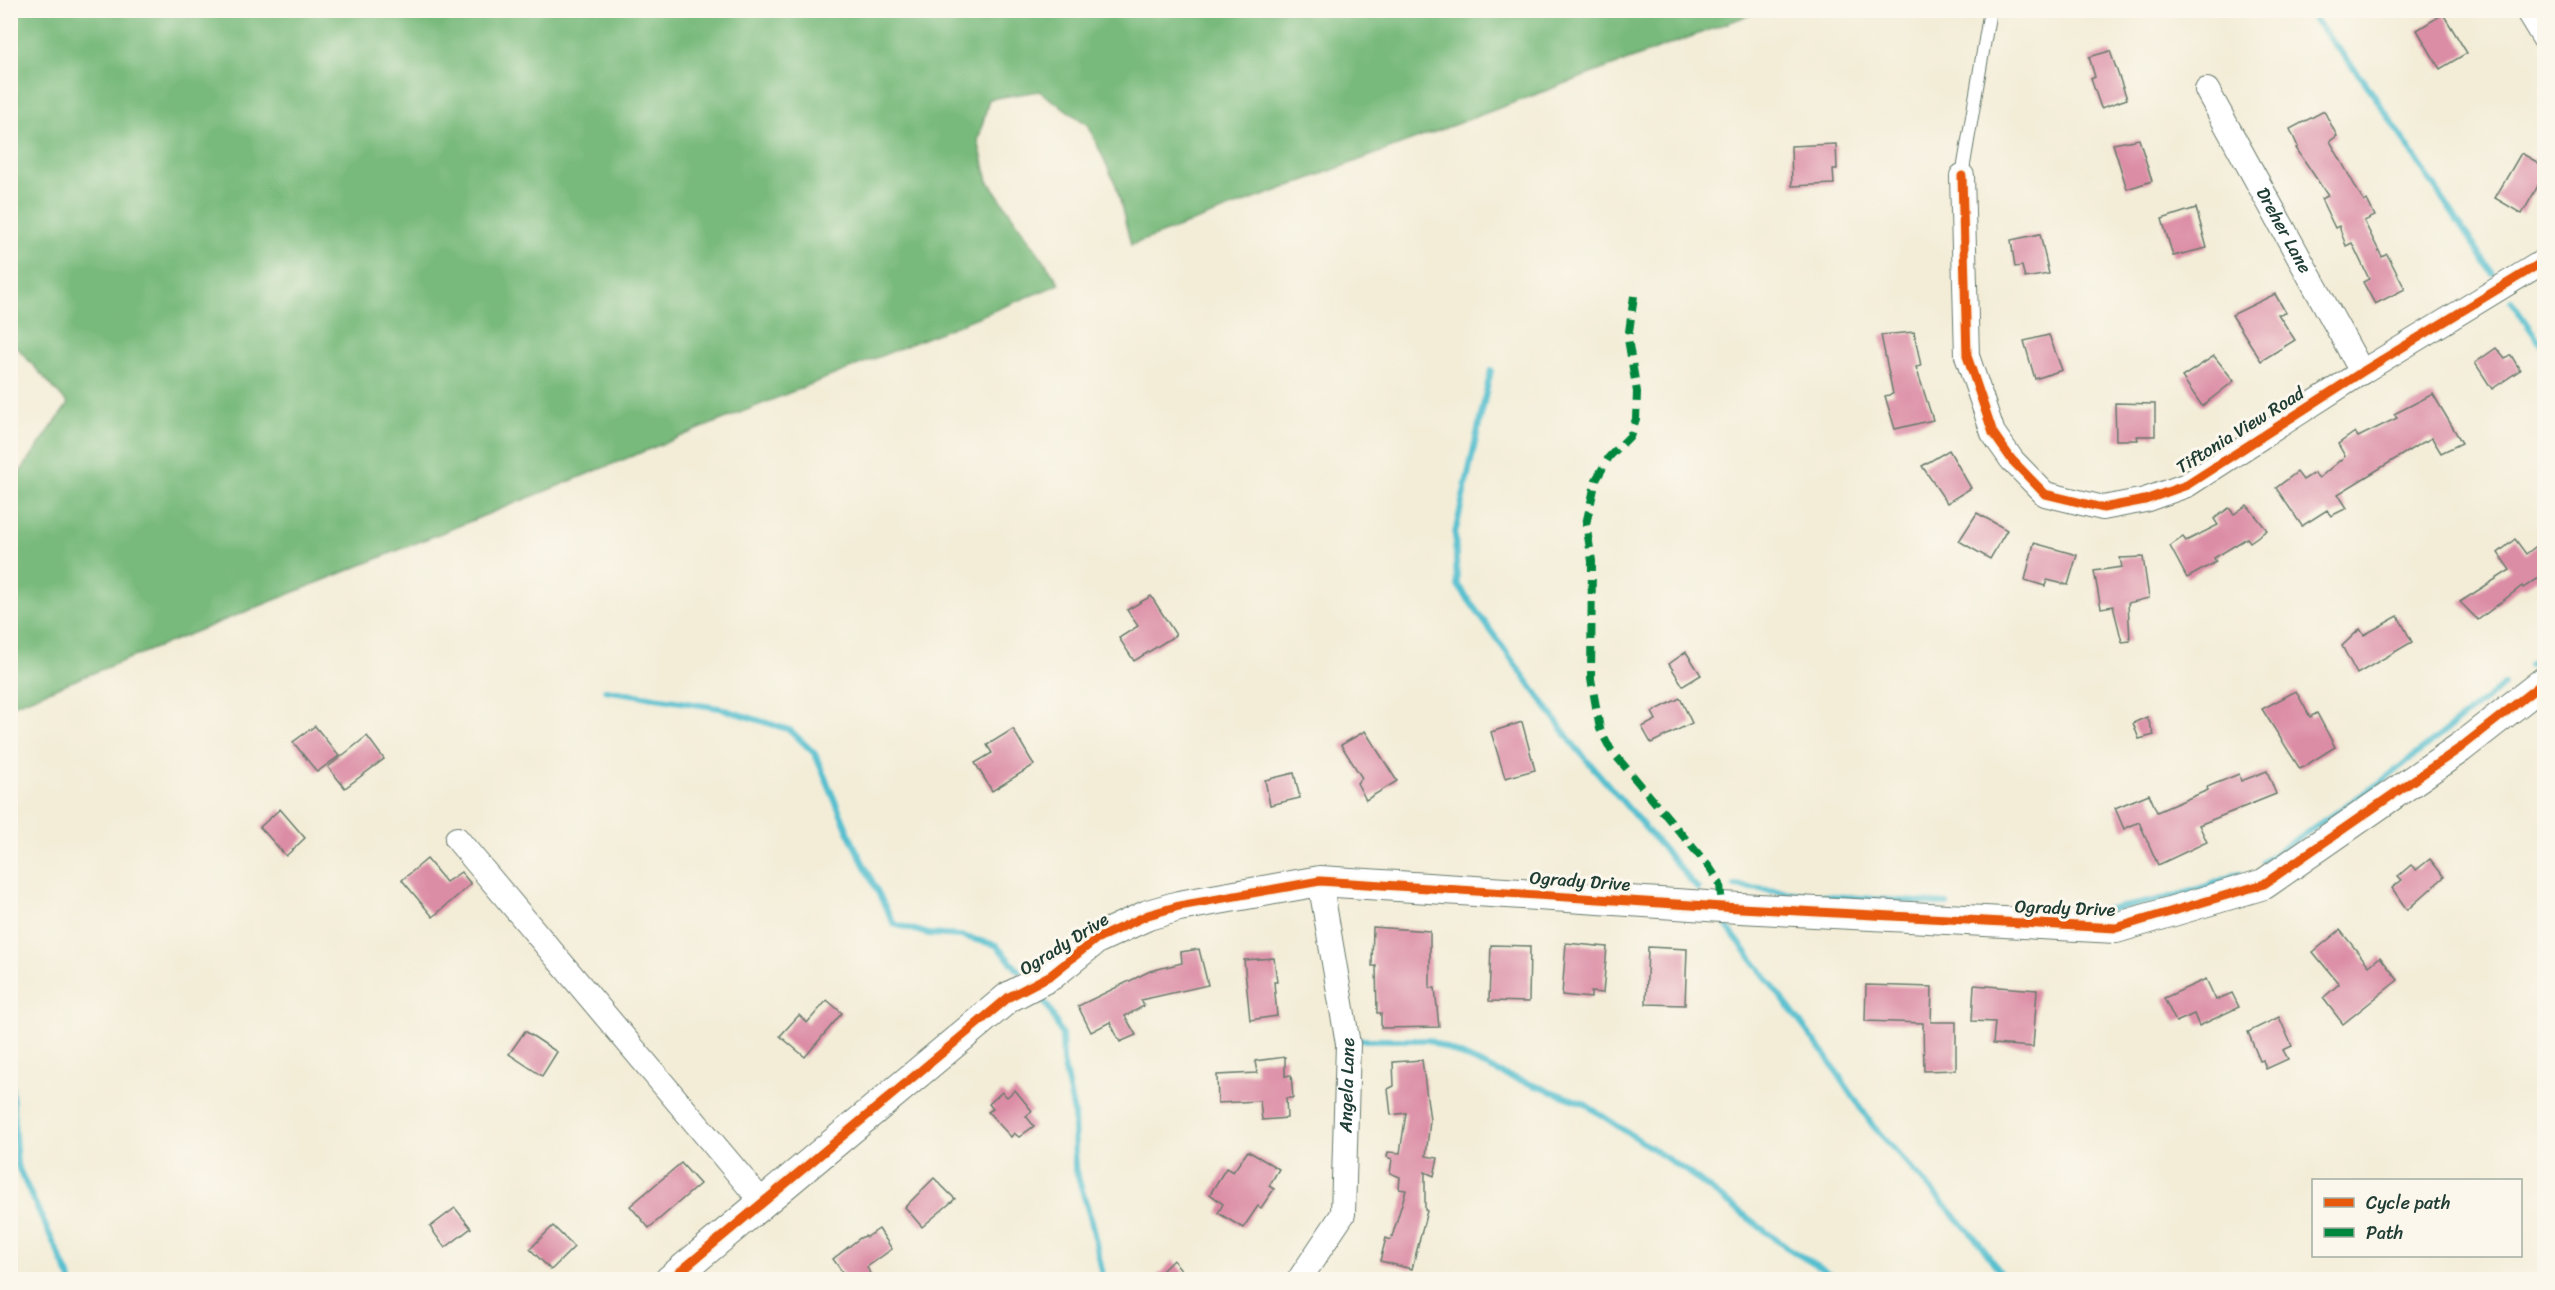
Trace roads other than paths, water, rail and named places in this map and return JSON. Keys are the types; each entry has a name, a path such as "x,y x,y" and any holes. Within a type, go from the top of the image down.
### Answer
{"street":[{"path":"2527,10 2544,38"},
{"name":"Dreher Lane","path":"2207,90 2362,372"},
{"name":"Tiftonia View Road","path":"1962,176 1967,356 1993,433 2012,460 2045,494 2103,508 2145,500 2187,485 2362,372 2544,261"},
{"name":"Ogrady Drive","path":"670,1280 1009,997 1051,975 1096,939 1148,915 1179,906 1320,881 1722,907 2116,928 2264,884 2460,748 2544,682"},
{"path":"458,839 763,1203"},
{"name":"Angela Lane","path":"1299,1280 1343,1214 1348,1044 1320,881"}],"lane":[{"path":"1962,176 1990,10"}],"water":[{"path":"2227,1273 2271,1279 2211,1279"}],"waterway":[{"path":"2307,10 2365,82 2492,273"},
{"path":"2511,301 2544,349"},
{"path":"1491,370 1455,534 1457,584 1573,744 1698,889"},
{"path":"2530,665 2544,655"},
{"path":"2263,862 2378,784 2504,685"},
{"path":"605,690 719,708 790,730 815,754 853,843 894,924 929,934 961,936 996,945 1019,971"},
{"path":"2044,909 2100,910 2136,905 2190,892 2240,873"},
{"path":"1735,886 1800,894 1947,904"},
{"path":"1725,924 1826,1056 1873,1126 1978,1241 2006,1280"},
{"path":"1043,1000 1062,1035 1063,1061 1074,1113 1075,1167 1091,1220 1104,1280"},
{"path":"1360,1040 1428,1040 1503,1074 1583,1103 1689,1173 1786,1247 1840,1280"},
{"path":"10,1066 17,1165 71,1280"}]}
